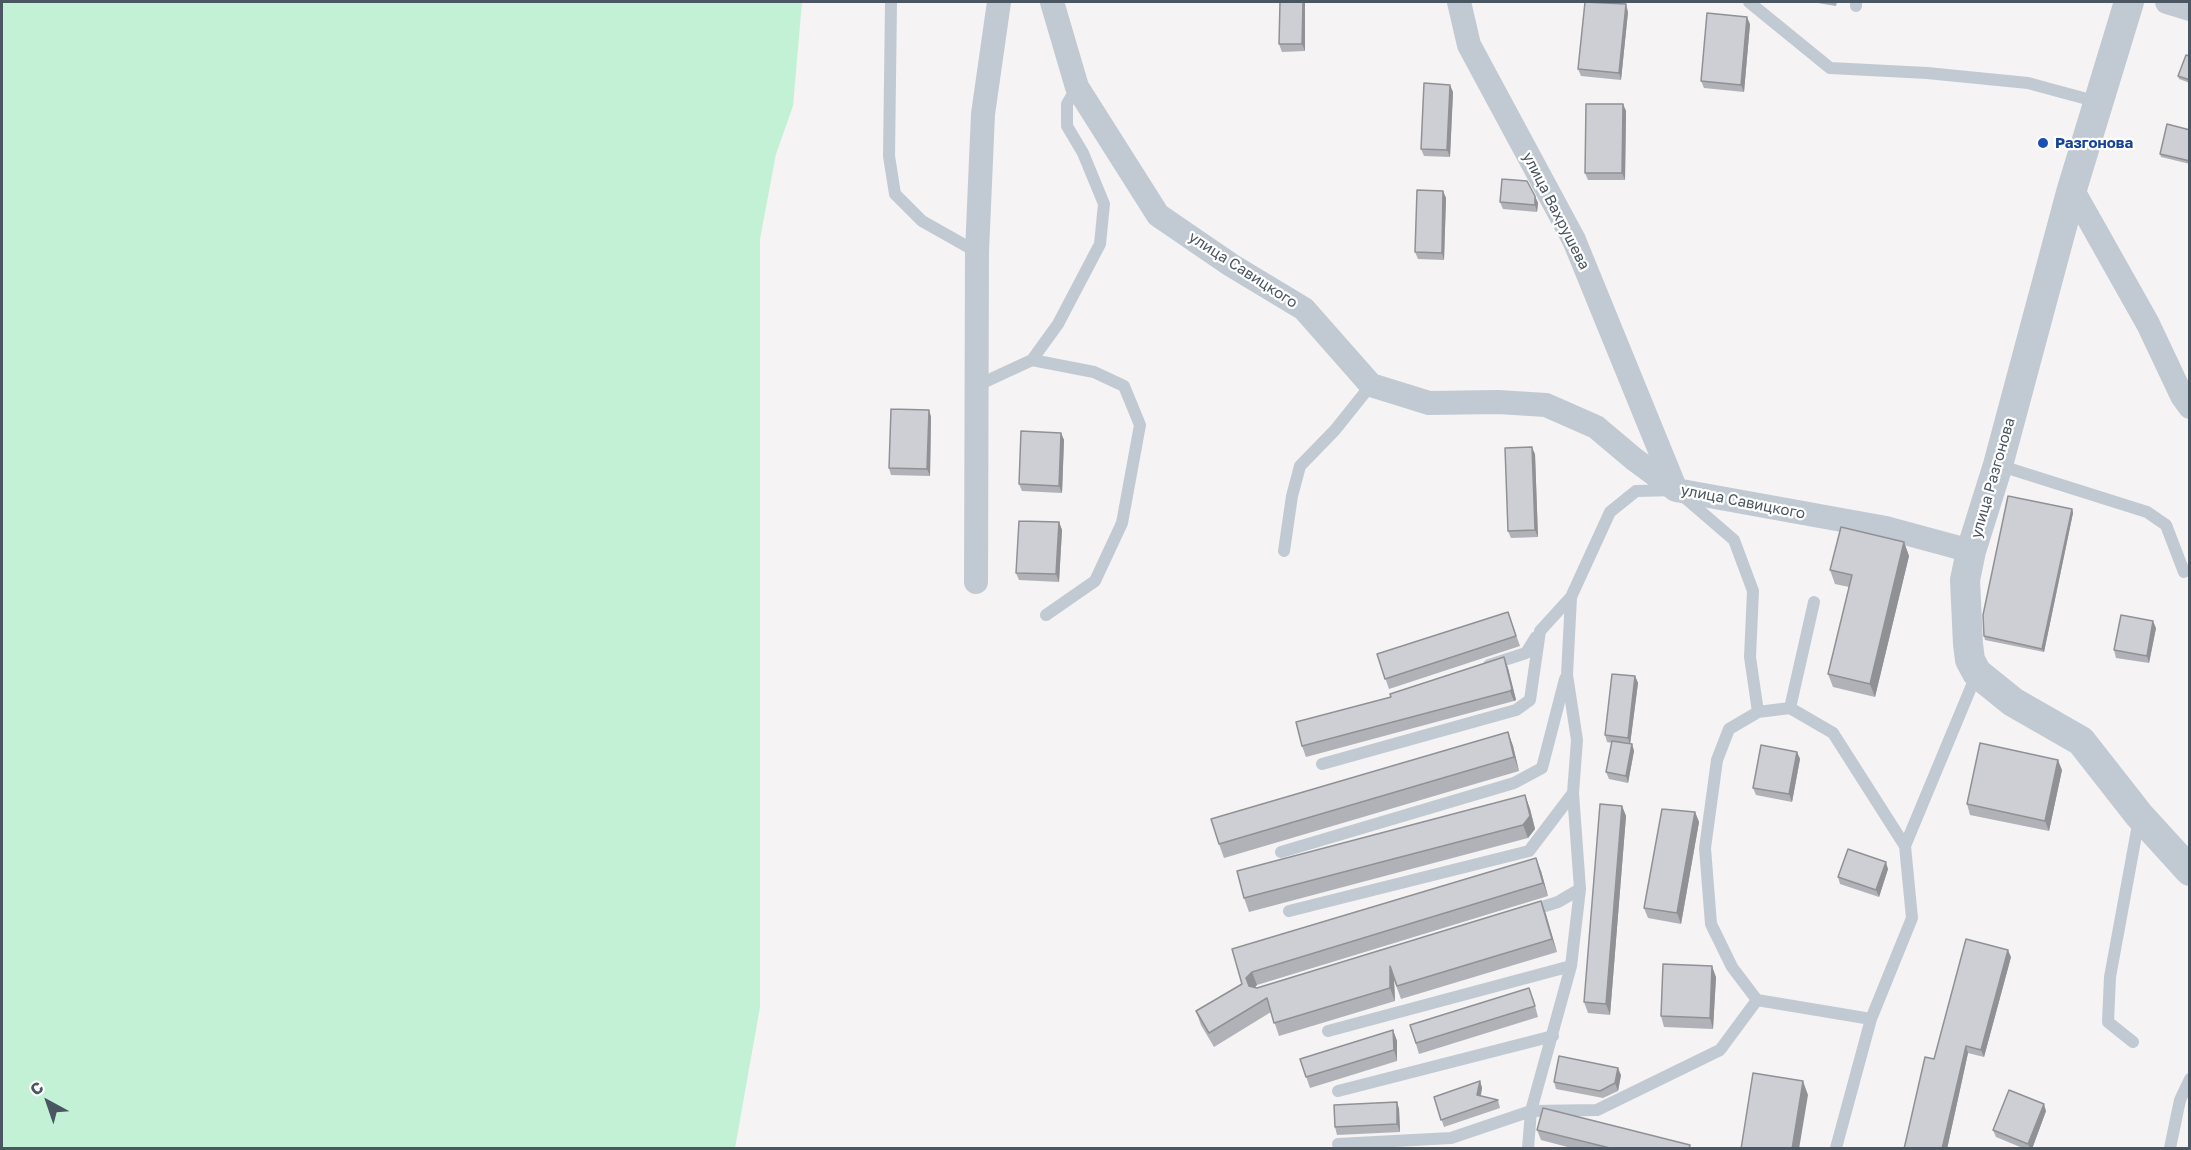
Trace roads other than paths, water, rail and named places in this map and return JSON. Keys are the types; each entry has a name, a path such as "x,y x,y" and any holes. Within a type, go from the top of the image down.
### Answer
{"street":[{"path":"976,582 977,252 983,114 999,2"},
{"name":"улица Савицкого","path":"1052,2 1077,87 1158,215 1304,309 1371,386 1429,403 1498,402 1546,405 1596,427 1676,490 1886,528 1971,551"},
{"name":"улица Вахрушева","path":"1459,2 1469,45 1574,240 1676,490"},
{"name":"улица Разгонова","path":"1977,673 1970,660 1965,580 1971,551 1998,465 2072,189 2129,2"},
{"path":"2168,2 2190,9"},
{"path":"2072,189 2148,324 2182,396 2190,407"},
{"path":"1977,673 2013,702 2081,741 2139,815 2190,871"}],"lane":[{"path":"891,2 889,156 895,194 922,221 977,252"},
{"path":"1749,2 1830,68 1927,73 2028,83 2098,102"},
{"path":"978,385 1032,360 1058,324 1100,244 1104,204 1083,153 1067,126 1067,104 1077,87"},
{"path":"1032,360 1094,372 1124,386 1140,425 1122,523 1095,581 1046,615"},
{"path":"1284,551 1292,496 1300,466 1335,430 1371,386"},
{"path":"1998,465 2147,512 2166,525 2184,572"},
{"path":"1476,669 1526,653 1540,631 1571,597 1610,512 1636,491 1676,490 1734,540 1753,591 1750,657 1758,712"},
{"path":"1528,1149 1531,1111 1571,966 1580,889 1573,793 1577,740 1567,675 1571,597"},
{"path":"1790,708 1814,602"},
{"path":"1322,764 1516,710 1530,700 1540,631"},
{"path":"1905,846 1977,673"},
{"path":"1281,852 1514,783 1542,768 1567,675"},
{"path":"1836,1149 1871,1019 1912,918 1905,846 1833,733 1790,708 1758,712 1730,729 1717,760 1705,848 1711,924 1732,967 1757,1000 1871,1019"},
{"path":"1289,911 1529,851 1573,793"},
{"path":"2133,1042 2108,1022 2110,977 2139,815"},
{"path":"1517,915 1558,902 1580,889"},
{"path":"1328,1031 1571,966"},
{"path":"1338,1144 1451,1138 1531,1111 1597,1110 1720,1050 1757,1000"},
{"path":"1338,1091 1553,1036"},
{"path":"2170,1149 2180,1100 2190,1079"}],"place":[{"name":"Разгонова","path":"2043,143"}]}
